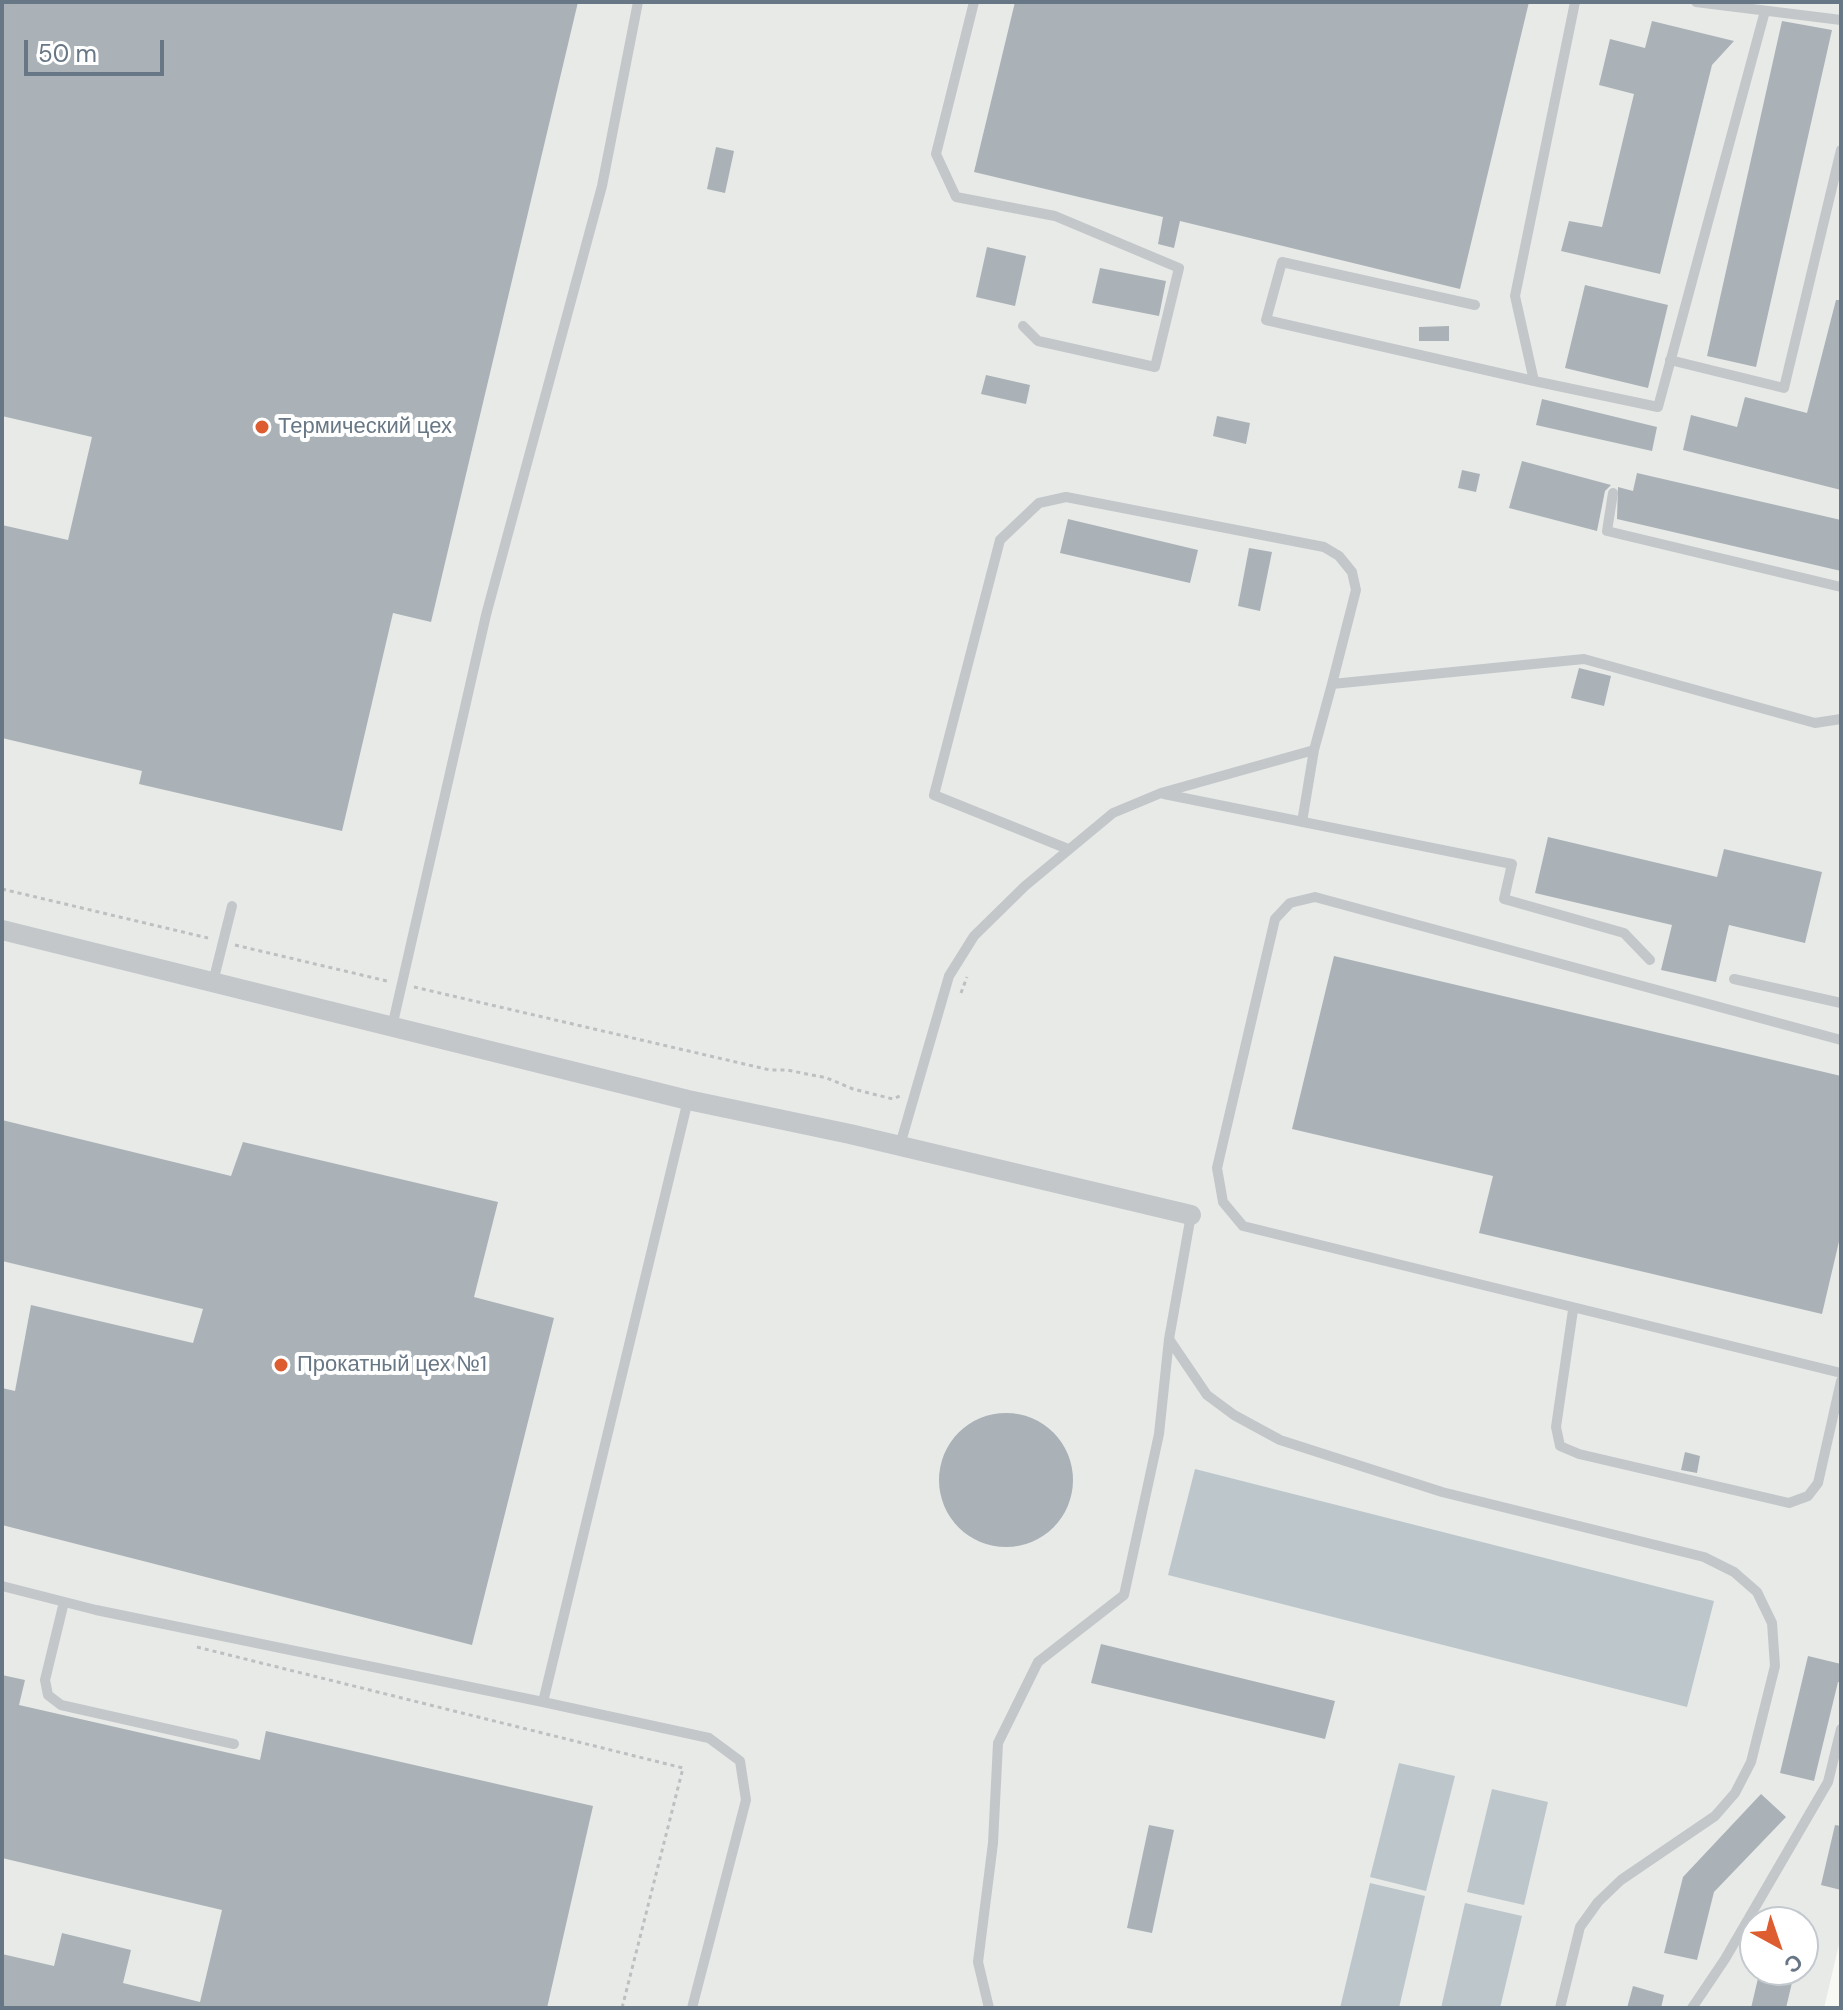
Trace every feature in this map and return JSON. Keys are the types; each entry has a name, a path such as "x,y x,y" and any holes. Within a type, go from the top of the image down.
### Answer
{"street":[{"path":"2,930 688,1100 900,1145 1191,1215"}],"lane":[{"path":"392,1027 486,615 602,186 638,2"},
{"path":"974,2 936,154 956,197 1055,216 1179,268 1155,367 1038,341 1023,326"},
{"path":"1534,381 1515,296 1575,2"},
{"path":"1696,2 1841,20"},
{"path":"1475,305 1282,262 1266,320 1658,407 1765,11"},
{"path":"1670,360 1784,388 1841,150"},
{"path":"1613,493 1607,531 1841,587"},
{"path":"1068,849 934,795 1000,540 1039,503 1066,497 1324,547 1339,556 1352,572 1356,590 1314,750 1302,822"},
{"path":"1332,684 1584,659 1815,723 1841,719"},
{"path":"900,1145 949,976 974,936 1068,849 1113,813 1161,793 1314,750"},
{"path":"1161,793 1512,864 1504,899 1624,933 1650,960"},
{"path":"1841,1040 1315,897 1290,903 1275,919 1217,1168 1223,1202 1243,1226 1573,1310 1841,1373"},
{"path":"213,982 232,906"},
{"path":"1734,979 1841,1003"},
{"path":"543,1702 688,1100"},
{"path":"989,2008 978,1962 993,1843 998,1743 1038,1662 1124,1595 1159,1434 1169,1339 1191,1215"},
{"path":"1573,1310 1556,1427 1560,1446 1579,1454 1789,1503 1808,1496 1818,1483 1841,1381"},
{"path":"1169,1339 1207,1395 1280,1440 1442,1492 1704,1557 1734,1572 1757,1592 1772,1623 1775,1666 1751,1762 1735,1793 1715,1816 1621,1880 1598,1902 1580,1927 1560,2008"},
{"path":"2,1586 64,1602 709,1738 740,1761 746,1800 692,2008"},
{"path":"64,1602 45,1680 48,1695 61,1705 234,1744"},
{"path":"1692,2008 1725,1959 1828,1782 1841,1729"},
{"path":"1828,1782 1841,1785"}],"path":[{"path":"2,889 770,1070 827,1078 853,1089 893,1099 906,1089"},
{"path":"940,1006 956,1004 971,967"},
{"path":"197,1647 683,1768 622,2008"}],"shaded area":[{"path":"2,2 1841,2 1841,1936 1824,2008 2,2008"},
{"path":"1195,1469 1714,1601 1687,1707 1168,1575"},
{"path":"1399,1763 1455,1776 1426,1891 1370,1877"},
{"path":"1492,1789 1548,1802 1524,1905 1467,1892"},
{"path":"1370,1883 1425,1896 1399,2008 1340,2008"},
{"path":"1465,1903 1522,1916 1500,2008 1441,2008"}],"building":[{"name":"Термический цех","path":"2,2 578,2 431,622 393,613 342,831 139,784 142,771 2,738 2,525 68,540 92,437 2,416"},
{"path":"1015,2 1529,2 1460,289 1180,221 1174,248 1158,244 1163,217 974,172"},
{"path":"1652,21 1734,41 1712,65 1660,274 1561,251 1569,221 1602,227 1634,94 1599,85 1610,39 1645,48"},
{"path":"1782,21 1832,30 1756,367 1707,356"},
{"path":"716,147 734,151 725,193 707,189"},
{"path":"987,247 1026,256 1015,306 976,297"},
{"path":"1100,268 1166,281 1159,316 1092,303"},
{"path":"1585,285 1668,305 1648,388 1565,368"},
{"path":"1836,300 1841,300 1841,490 1683,450 1691,415 1737,427 1745,397 1807,413"},
{"path":"1449,326 1449,341 1419,341 1419,327"},
{"path":"986,375 1030,385 1026,404 981,394"},
{"path":"1542,399 1657,427 1652,451 1536,425"},
{"path":"1217,416 1250,423 1246,444 1213,436"},
{"path":"1522,461 1611,485 1605,491 1597,531 1509,508"},
{"path":"1462,470 1480,474 1476,492 1458,488"},
{"path":"1637,473 1841,520 1841,571 1617,519 1618,487 1633,491"},
{"path":"1068,519 1198,550 1190,583 1060,553"},
{"path":"1249,548 1272,552 1260,611 1238,606"},
{"path":"1579,668 1611,676 1604,706 1571,698"},
{"path":"1548,837 1717,877 1724,849 1822,872 1805,943 1729,925 1716,982 1661,970 1672,925 1535,893"},
{"path":"1334,956 1841,1076 1841,1233 1822,1314 1479,1233 1493,1176 1292,1129"},
{"name":"Прокатный цех №1","path":"2,1120 231,1176 243,1142 498,1202 474,1297 554,1318 472,1645 2,1525 2,1388 15,1391 31,1305 193,1343 203,1309 2,1261"},
{"path":"1006,1413 1031,1418 1053,1433 1068,1455 1073,1480 1068,1505 1053,1527 1031,1542 1006,1547 981,1542 959,1527 944,1505 939,1480 944,1455 959,1433 981,1418"},
{"path":"1685,1452 1700,1456 1697,1473 1681,1470"},
{"path":"1101,1644 1335,1701 1325,1739 1091,1683"},
{"path":"1808,1656 1841,1664 1841,1683 1838,1682 1814,1781 1780,1773"},
{"path":"2,1675 25,1680 19,1705 260,1760 266,1731 593,1806 547,2008 2,2008 2,1954 54,1966 62,1933 131,1950 123,1983 200,2002 222,1910 2,1858"},
{"path":"1761,1794 1786,1817 1714,1892 1697,1960 1664,1953 1683,1877"},
{"path":"1149,1825 1174,1830 1152,1933 1127,1928"},
{"path":"1835,1825 1841,1826 1841,1890 1821,1885"},
{"path":"1633,1986 1664,1995 1661,2008 1627,2008"},
{"path":"1756,1986 1791,1986 1786,2008 1751,2008"}],"place":[{"name":"Термический цех","path":"262,427"},
{"name":"Прокатный цех №1","path":"281,1365"}]}
